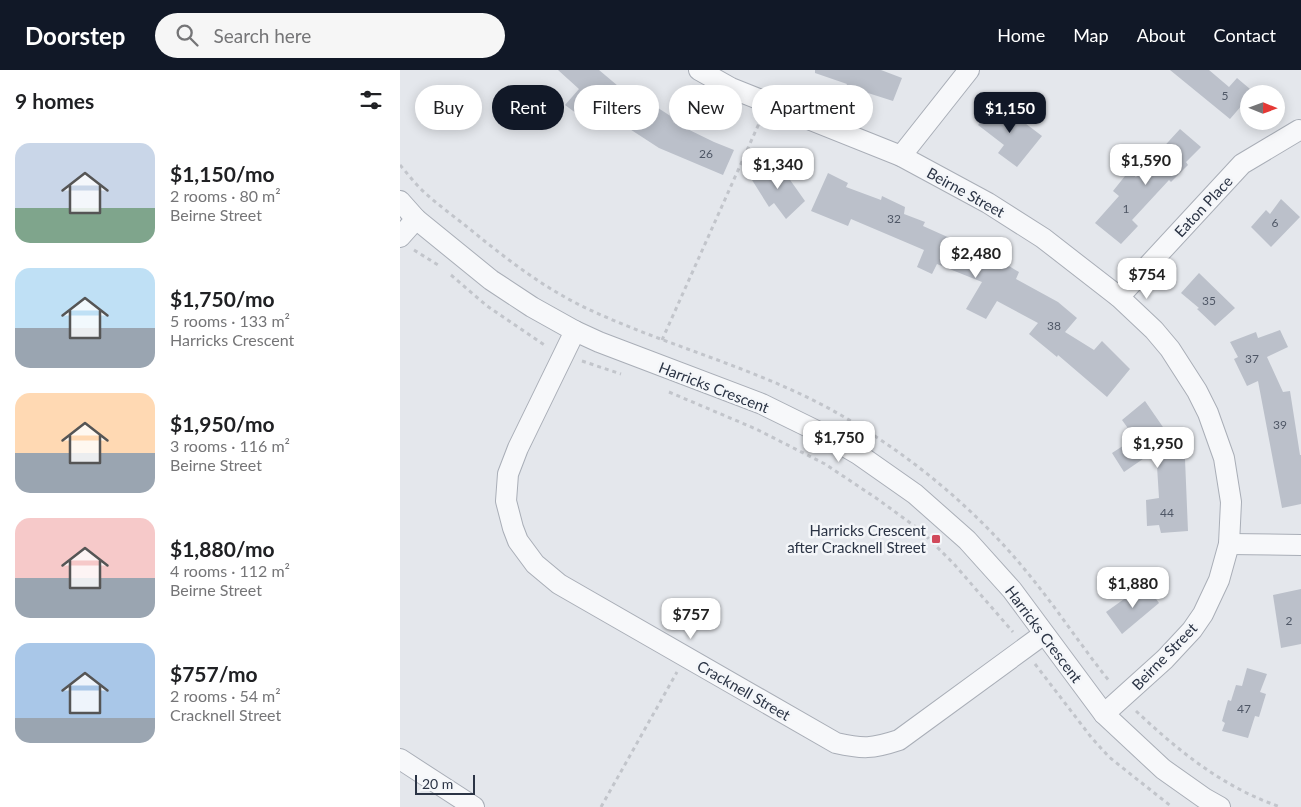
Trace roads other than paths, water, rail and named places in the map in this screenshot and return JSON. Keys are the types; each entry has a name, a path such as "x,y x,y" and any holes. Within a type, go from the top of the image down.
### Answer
{"street":[{"name":"Beirne Street","path":"700,70 730,88 901,156 988,203 1043,238 1119,297 1154,330 1170,349 1197,391 1208,413 1224,458 1231,502 1229,544 1219,580 1203,614 1192,630 1165,659 1104,714"},
{"path":"901,156 969,70"},
{"name":"Eaton Place","path":"1119,297 1242,164 1299,130"},
{"name":"Harricks Crescent","path":"400,201 416,219 491,280 532,307 598,342 762,404 827,436 858,454 915,494 967,540 1012,590 1104,714 1163,769 1208,804"},
{"path":"405,243 416,219"},
{"name":"Cracknell Street","path":"575,331 518,448 508,474 506,501 512,528 518,541 535,564 559,584 836,743 857,748 879,747 899,740 1044,634"},
{"path":"1229,544 1301,545"},
{"path":"400,759 474,807"}],"place":[{"name":"Harricks Crescent after Cracknell Street","path":"936,539"}]}
